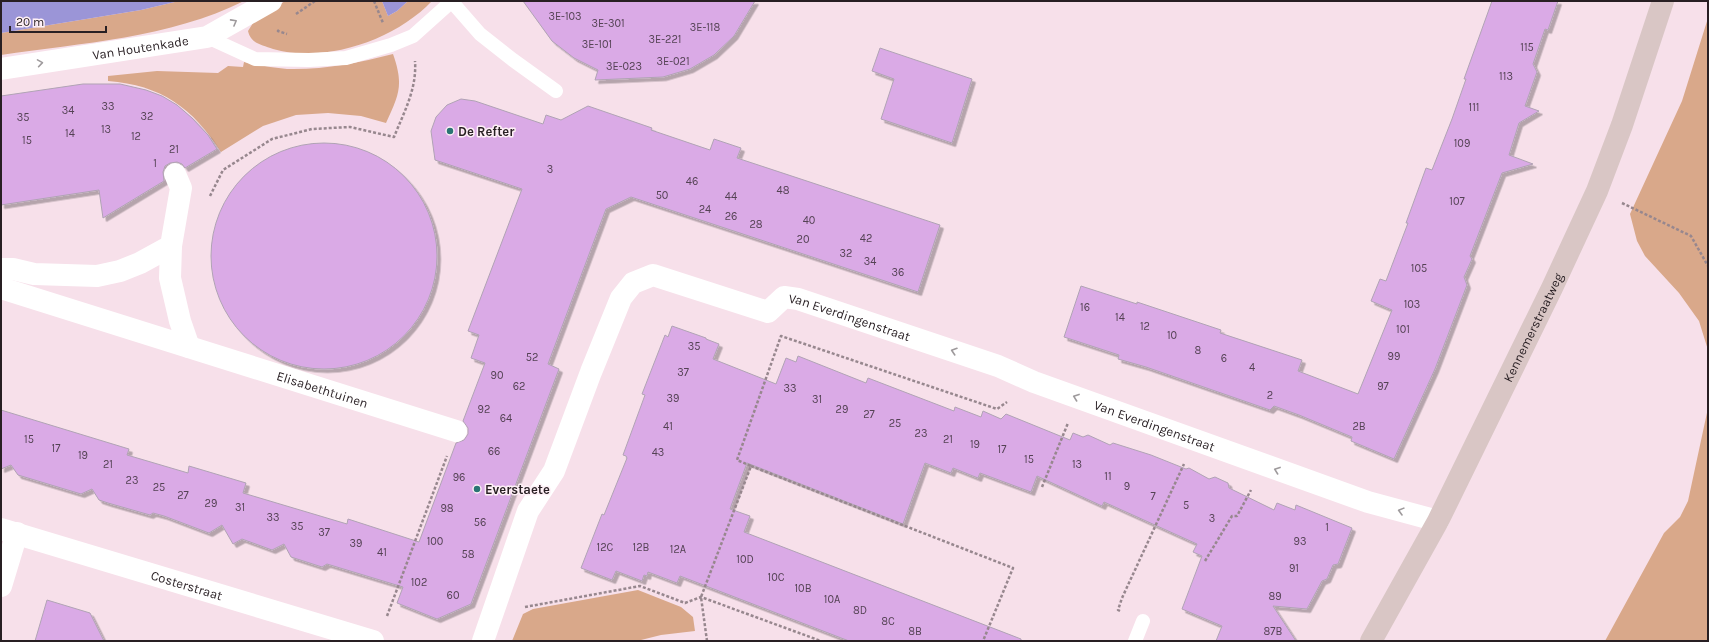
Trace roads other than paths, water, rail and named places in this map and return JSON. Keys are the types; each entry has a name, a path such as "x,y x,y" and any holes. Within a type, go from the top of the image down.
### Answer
{"main road":[{"name":"Kennemerstraatweg","path":"1371,641 1438,521 1548,296 1597,191 1622,125 1663,1"}],"street":[{"name":"Van Houtenkade","path":"1,69 207,37 271,1"},
{"path":"175,174 181,188 171,246 170,278 180,321 190,347"},
{"path":"1,269 13,269 34,274 97,276 120,272 171,246"},
{"name":"Van Everdingenstraat","path":"483,641 528,511 554,471 591,372 621,298 633,283 653,275 768,312 784,297 798,299 998,366 1034,382 1264,466 1368,502 1438,521"},
{"name":"Elisabethtuinen","path":"1,288 456,431"},
{"path":"1,586 9,531"},
{"name":"Costerstraat","path":"9,531 374,641"}],"lane":[{"path":"207,37 255,59 288,60 346,58 391,45 413,36 452,2 480,34 556,91"},
{"path":"1134,641 1143,621"}],"place":[{"name":"De Refter","path":"450,131"},
{"name":"Everstaete","path":"477,489"}]}
